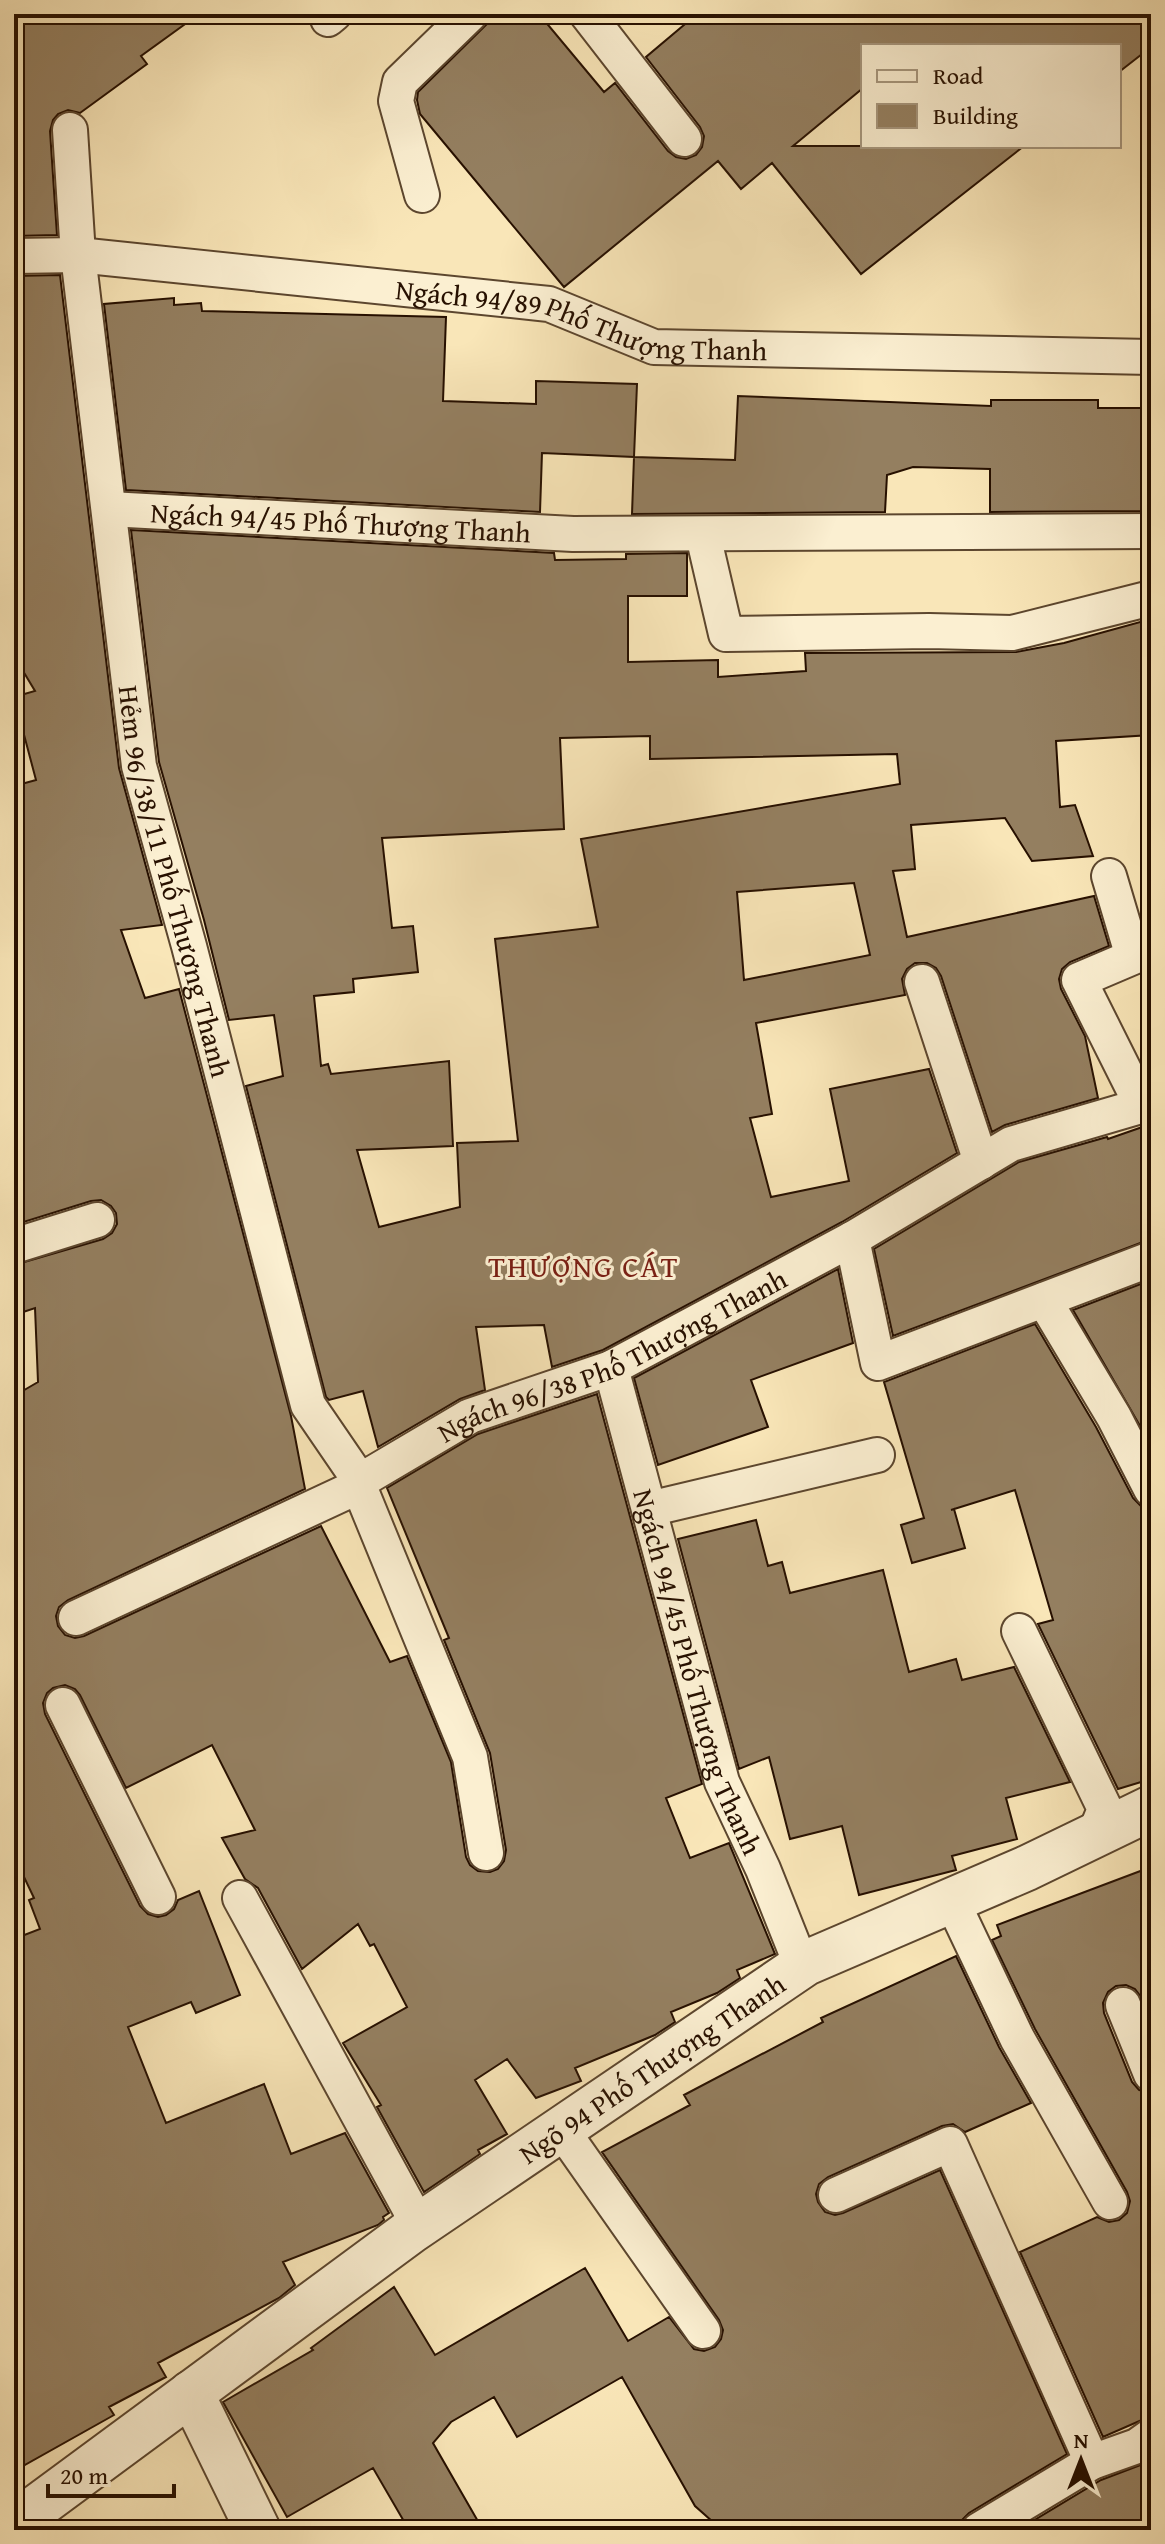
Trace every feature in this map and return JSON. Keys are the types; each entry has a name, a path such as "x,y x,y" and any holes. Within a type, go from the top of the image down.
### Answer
{"street":[{"path":"422,195 396,101 400,82 470,14"},
{"path":"587,14 684,139"},
{"name":"Hẻm 96/38/11 Phố Thượng Thanh","path":"70,130 78,255 139,766 308,1405 360,1483 470,1757 486,1853"},
{"name":"Ngách 94/89 Phố Thượng Thanh","path":"14,256 78,255 549,304 654,347 1151,357"},
{"name":"Ngách 94/45 Phố Thượng Thanh","path":"109,509 573,534 1151,531"},
{"path":"703,535 726,634 1012,633 1151,598"},
{"path":"1109,876 1133,957 1079,980 1146,1105"},
{"path":"922,982 981,1162"},
{"name":"Ngách 96/38 Phố Thượng Thanh","path":"76,1618 360,1483 470,1416 611,1368 852,1239 1011,1144 1146,1105"},
{"path":"14,1246 97,1220"},
{"path":"852,1239 878,1363 1151,1259"},
{"path":"1044,1300 1114,1417 1151,1489"},
{"name":"Ngách 94/45 Phố Thượng Thanh","path":"611,1368 722,1782 763,1869 798,1957 806,1963"},
{"path":"649,1509 877,1455"},
{"path":"1019,1631 1105,1809 1094,1836"},
{"path":"63,1705 158,1897"},
{"name":"Ngõ 94 Phố Thượng Thanh","path":"14,2524 411,2231 806,1963 1027,1868 1151,1808"},
{"path":"240,1898 411,2211 411,2231"},
{"path":"951,1899 1017,2038 1110,2202"},
{"path":"1123,2005 1151,2074"},
{"path":"561,2129 703,2331"},
{"path":"836,2195 950,2144 1092,2462"},
{"path":"191,2393 258,2530"},
{"path":"979,2530 1092,2462 1137,2446 1151,2436"}],"building":[{"path":"14,14 199,14 141,56 147,64 80,113 68,110 53,120 50,131 57,235 14,236"},
{"path":"497,14 539,14 604,92 615,83 668,151 686,159 696,155 702,147 704,136 646,57 697,14 1151,14 1151,47 1121,70 1121,44 861,44 861,90 793,146 1021,148 861,274 772,163 741,189 718,161 564,287 420,114 418,92"},
{"path":"60,275 119,768 162,925 121,930 145,998 179,989 291,1416 305,1489 68,1600 59,1607 56,1616 58,1626 65,1635 75,1638 84,1636 321,1526 390,1662 407,1656 451,1762 466,1857 470,1865 478,1871 498,1869 504,1861 506,1850 490,1753 444,1640 449,1638 387,1488 478,1434 597,1394 702,1784 666,1798 690,1858 729,1843 775,1954 737,1970 740,1978 717,1993 671,2012 675,2022 655,2035 575,2068 581,2081 536,2098 507,2059 475,2080 507,2134 478,2150 480,2154 424,2192 377,2107 381,2105 343,2043 407,2007 374,1944 370,1946 358,1924 302,1969 258,1888 245,1879 222,1838 255,1830 212,1745 126,1788 80,1695 65,1685 53,1688 43,1703 45,1714 140,1906 148,1914 158,1917 166,1915 174,1909 178,1900 199,1891 240,1995 196,2013 191,2002 128,2027 166,2123 264,2084 291,2154 345,2133 389,2213 378,2225 283,2262 295,2285 279,2298 158,2363 166,2377 109,2407 114,2415 14,2471 14,1939 40,1929 29,1900 34,1898 14,1856 14,1396 38,1382 35,1308 14,1315 14,1265 103,1239 112,1233 117,1224 116,1213 101,1200 14,1225 14,786 36,780 14,697 35,691 14,656 14,276"},
{"path":"174,298 174,305 201,303 202,311 446,317 443,401 536,404 536,381 637,384 634,457 542,453 540,512 126,490 104,304"},
{"path":"738,396 991,406 991,400 1098,400 1098,408 1151,408 1151,471 1141,471 1141,511 990,512 990,469 913,467 887,475 885,512 632,514 634,457 735,460"},
{"path":"131,530 554,553 555,560 626,559 626,554 687,553 687,596 628,596 628,662 718,660 718,677 806,671 805,653 1016,652 1064,643 1151,619 1151,735 1056,741 1060,807 1075,805 1093,856 1032,861 1005,818 911,825 915,869 893,871 907,937 1094,896 1109,946 1070,962 1062,969 1059,979 1085,1036 1098,1098 1005,1125 992,1132 941,976 936,968 927,963 915,963 907,969 902,979 905,995 756,1023 772,1114 750,1118 771,1197 849,1181 830,1089 929,1069 957,1153 842,1222 603,1350 552,1367 544,1325 476,1327 485,1390 460,1399 378,1447 363,1391 329,1400 326,1397 246,1086 283,1076 274,1015 229,1020 159,762","holes":["650,736 650,759 897,754 900,784 581,839 598,927 495,939 518,1141 457,1143 460,1207 379,1227 357,1150 453,1146 449,1061 331,1074 328,1064 321,1066 314,996 354,992 353,979 418,972 413,926 392,928 382,838 564,829 560,738","854,883 870,955 744,980 737,892"]},
{"path":"1151,1124 1151,1239 893,1336 874,1249 1019,1162 1108,1139"},
{"path":"838,1269 853,1343 751,1380 768,1427 658,1465 634,1378"},
{"path":"1151,1280 1151,1445 1073,1310"},
{"path":"1035,1324 1096,1427 1133,1498 1141,1506 1151,1509 1151,1779 1118,1789 1038,1624 1053,1620 1015,1490 954,1509 965,1548 912,1563 901,1525 924,1518 884,1382"},
{"path":"756,1520 768,1566 782,1562 790,1593 883,1570 909,1672 956,1659 962,1680 1014,1667 1070,1782 1006,1798 1017,1839 952,1856 956,1870 859,1895 842,1826 790,1839 769,1757 739,1769 678,1539"},
{"path":"1151,1867 1151,2021 1141,1997 1135,1989 1126,1985 1116,1986 1108,1992 1103,2003 1104,2013 1132,2082 1139,2090 1151,2094 1151,2416 1103,2437 1020,2252 1097,2217 1109,2222 1119,2220 1127,2213 1130,2201 1035,2029 992,1940 1001,1936 997,1925"},
{"path":"956,1956 999,2047 1031,2103 965,2132 953,2124 942,2126 828,2177 819,2184 816,2194 825,2212 835,2215 940,2170 1067,2454 969,2513 962,2520 959,2530 722,2530 695,2506 622,2377 517,2437 494,2397 451,2422 433,2443 483,2530 409,2530 373,2468 287,2517 223,2402 313,2350 311,2348 394,2287 435,2355 585,2268 628,2341 669,2317 694,2349 704,2351 715,2347 723,2330 719,2320 602,2152 690,2105 684,2095 823,2022 821,2018"},
{"path":"1151,2461 1151,2530 1018,2530 1101,2480"}],"district":[{"name":"THƯỢNG CÁT","path":"584,1266"}]}
